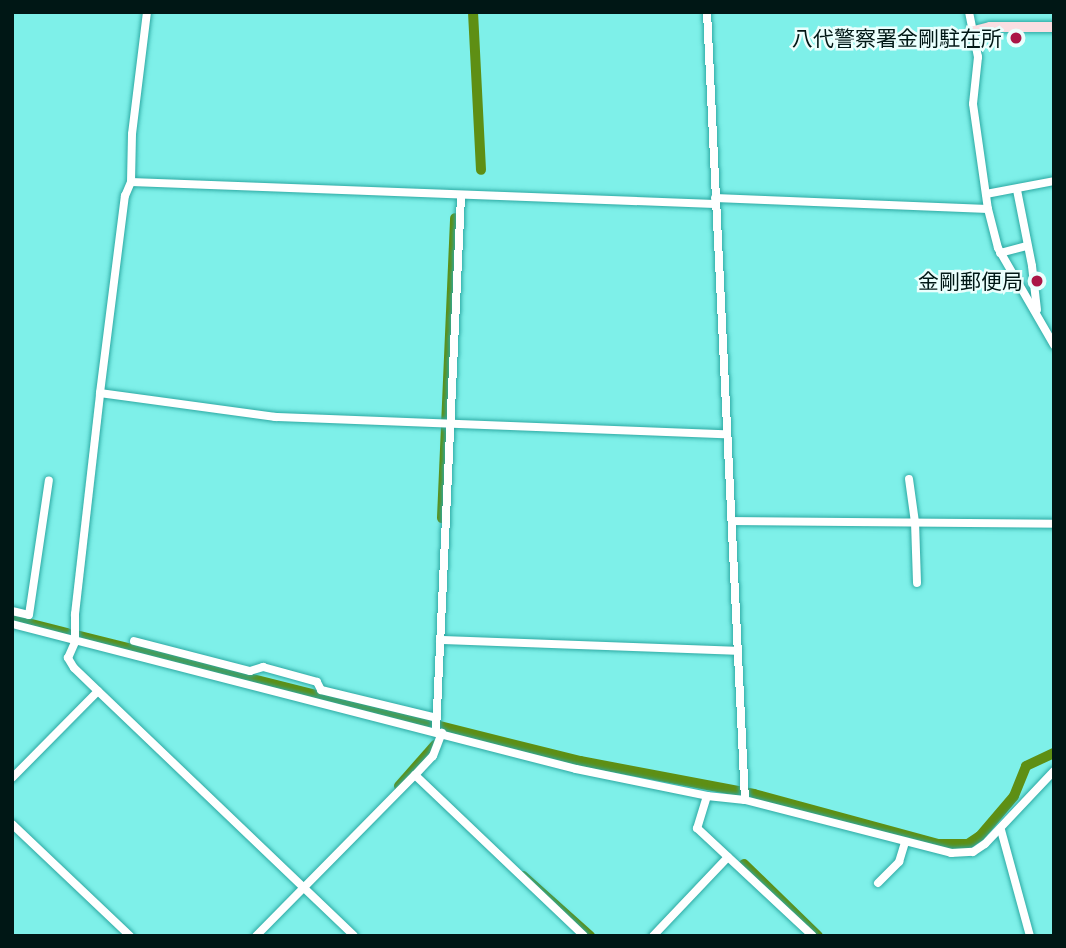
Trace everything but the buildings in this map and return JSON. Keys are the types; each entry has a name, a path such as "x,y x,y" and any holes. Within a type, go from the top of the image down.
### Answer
{"street":[{"path":"147,12 132,134 131,182 125,196 100,393 75,614 75,642 68,658 74,668 354,936"},
{"path":"707,12 745,799"},
{"path":"969,12 978,57 973,104 988,209 1000,253 1053,341"},
{"path":"974,31 990,27 1054,27"},
{"path":"986,194 1054,181"},
{"path":"131,182 461,196 988,209"},
{"path":"1017,190 1037,313"},
{"path":"256,936 433,756 439,732 437,718 447,424 461,196"},
{"path":"1000,253 1026,246"},
{"path":"100,393 275,417 727,434"},
{"path":"909,479 915,522 917,583"},
{"path":"12,611 29,615 49,480"},
{"path":"732,521 1054,524"},
{"path":"12,624 576,769 707,796 745,799 905,842 964,854 976,851 1001,830 1054,771"},
{"path":"440,640 738,651"},
{"path":"134,641 250,671 263,667 317,682 321,690 437,718"},
{"path":"12,778 98,691"},
{"path":"415,775 584,936"},
{"path":"707,796 697,828 813,936"},
{"path":"12,824 130,936"},
{"path":"1001,830 1030,936"},
{"path":"878,883 899,862 905,842"},
{"path":"653,936 728,857"}],"waterway":[{"path":"473,12 481,170"},
{"path":"442,518 455,218"},
{"path":"12,619 67,633"},
{"path":"76,635 580,761 754,794 938,844 968,844 980,836 1014,796 1026,766 1054,753"},
{"path":"399,786 435,745"},
{"path":"744,864 818,936"},
{"path":"523,876 590,936"}],"place":[{"name":"八代警察署金剛駐在所","path":"1016,38"},
{"name":"金剛郵便局","path":"1037,281"}]}
